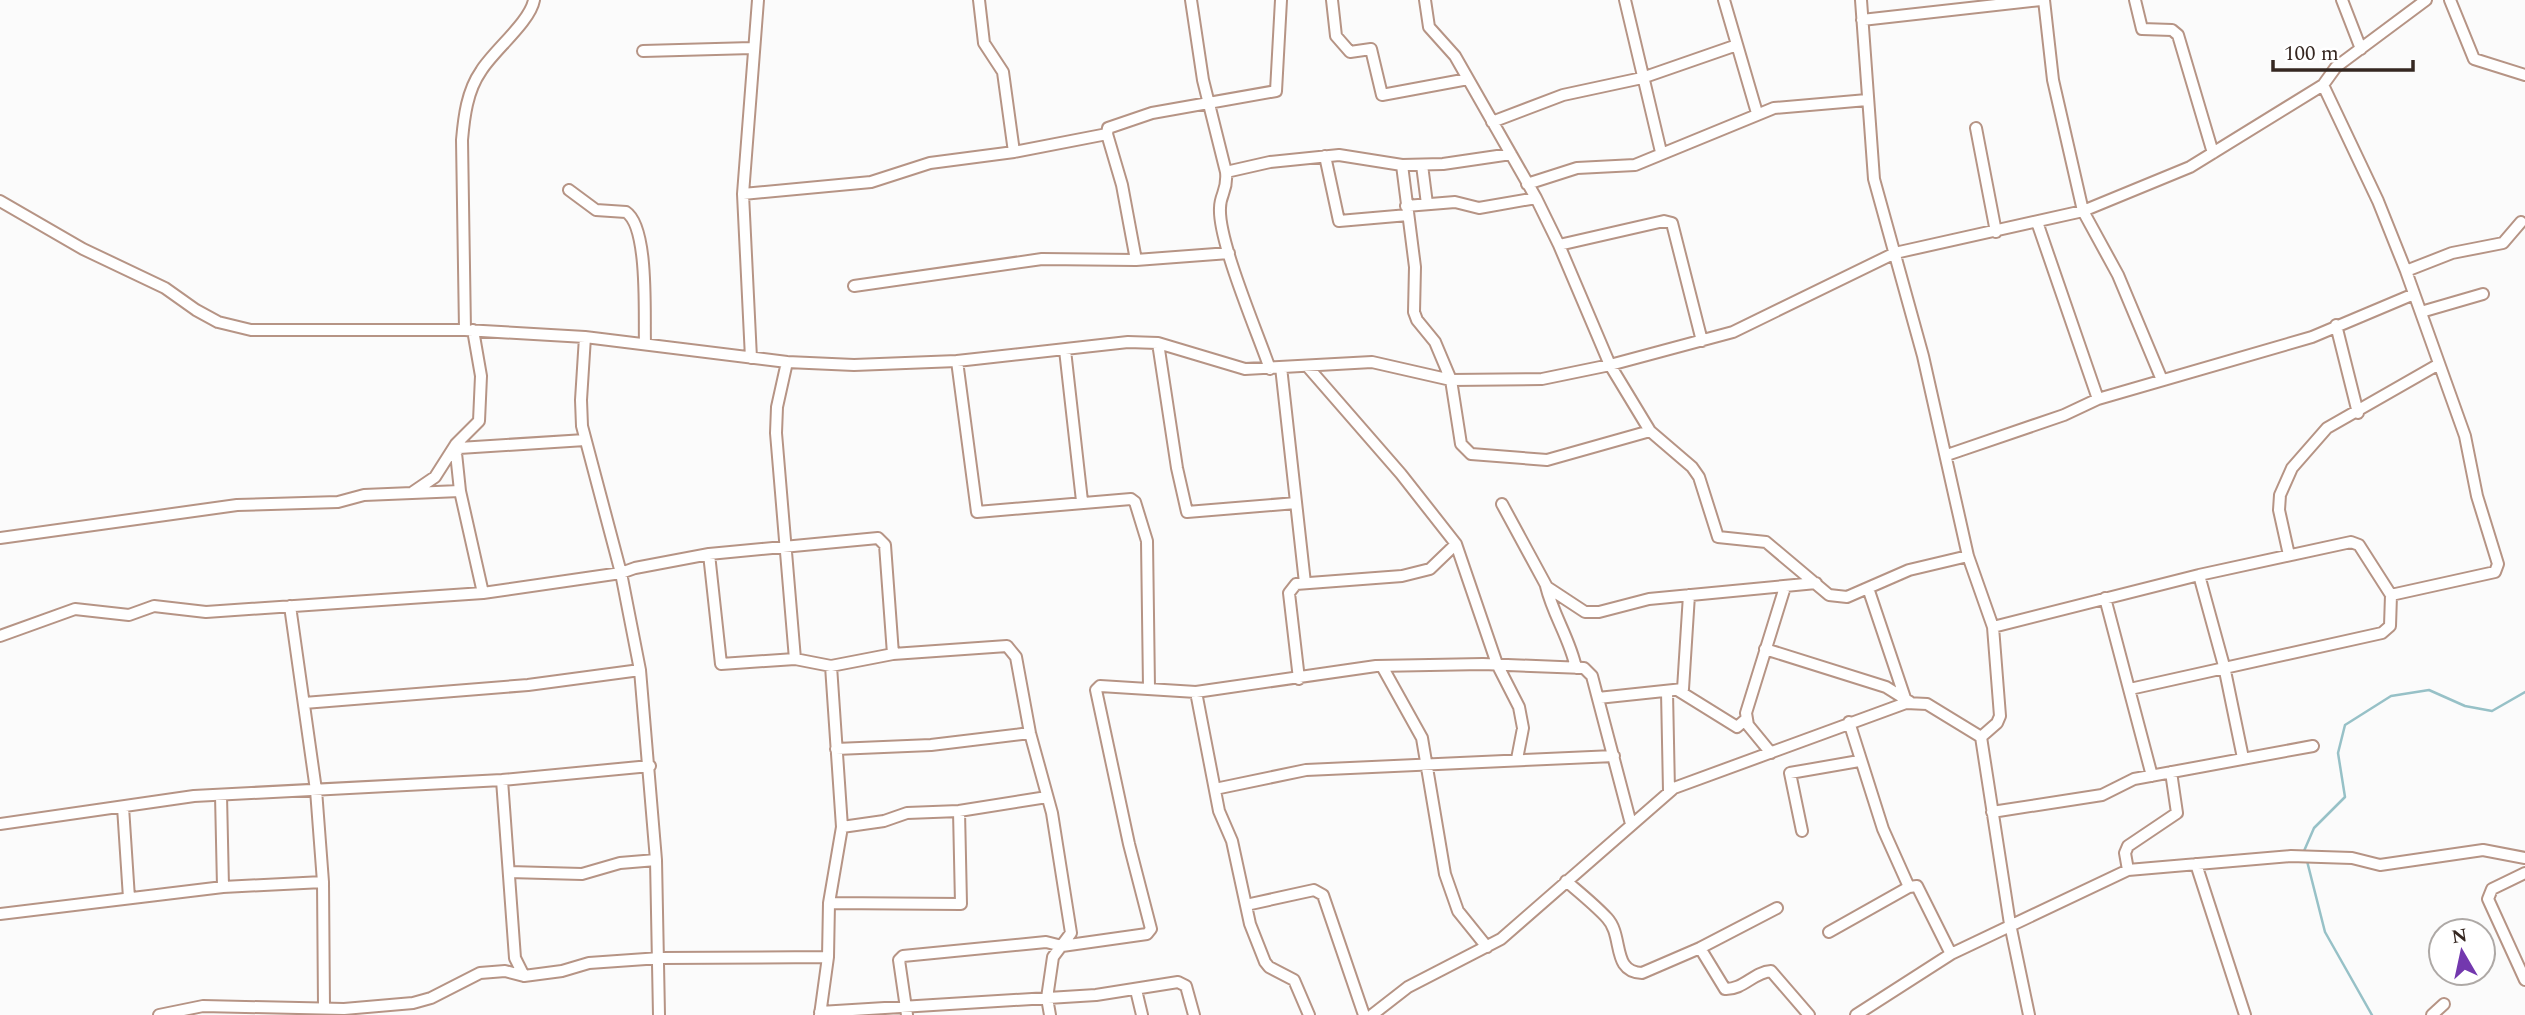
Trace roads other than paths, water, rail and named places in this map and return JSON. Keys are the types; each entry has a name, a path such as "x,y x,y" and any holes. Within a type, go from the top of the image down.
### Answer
{"street":[{"path":"411,494 435,477 456,444 479,421 481,376 469,330 462,140 465,111 480,72 527,14 534,0"},
{"path":"751,358 743,194 752,48 758,0"},
{"path":"979,0 984,43 1003,72 1014,152"},
{"path":"1191,0 1209,102 1228,185 1219,210 1229,253 1276,368 1305,583"},
{"path":"1136,260 1122,186 1107,134 1110,127 1152,113 1272,93 1278,89 1281,0"},
{"path":"1332,0 1336,36 1350,52 1371,49 1382,95 1468,79"},
{"path":"1425,0 1429,27 1455,56 1536,198 1559,245 1610,366 1650,430 1692,467 1703,488 1718,537 1766,542 1829,595 1838,597 1847,597 1909,570 1968,556"},
{"path":"1625,0 1661,152"},
{"path":"1724,0 1757,113"},
{"path":"1861,0 1874,178 1947,455 1968,556 1993,627 2000,716 1997,723 1981,737"},
{"path":"1862,20 2043,0 2053,80 2083,211 2118,275 2162,380"},
{"path":"2135,0 2141,29 2172,30 2178,35 2213,153"},
{"path":"2342,0 2361,49"},
{"path":"0,201 83,249 165,288 218,322 268,331 469,330 585,337 787,362 854,365 957,361 1128,342 1158,343 1245,369 1379,363 1451,380 1542,379 1610,366 1672,346 1733,332 1895,253 2083,211 2177,173 2323,85 2336,67 2426,0"},
{"path":"2450,0 2474,59 2525,75"},
{"path":"1492,122 1563,94 1642,78 1737,45"},
{"path":"643,51 752,48"},
{"path":"2323,85 2378,201 2421,312 2468,447 2477,496 2499,568 2391,595"},
{"path":"1527,184 1577,168 1635,164 1774,108 1867,100"},
{"path":"1976,128 1996,232"},
{"path":"743,194 871,182 930,163 1014,152 1107,134"},
{"path":"1226,172 1270,162 1325,156 1351,155 1402,165 1422,165 1511,154"},
{"path":"1325,156 1339,220 1407,210 1427,204 1458,202 1479,208 1536,198"},
{"path":"1402,165 1415,267 1415,312 1417,320 1435,342 1451,380 1461,444 1471,454 1548,460 1650,430"},
{"path":"1422,165 1427,204"},
{"path":"569,190 590,207 626,212 636,223 643,280 645,343"},
{"path":"1559,245 1664,221 1672,223 1702,341"},
{"path":"2038,222 2098,399"},
{"path":"2406,271 2452,253 2503,243 2521,222"},
{"path":"854,286 1030,260 1136,260 1229,253"},
{"path":"1947,455 2064,415 2098,399 2312,337 2414,294"},
{"path":"2421,312 2483,294"},
{"path":"2336,325 2358,413"},
{"path":"585,337 581,400 585,440 621,573 639,670 650,766 660,958 659,1015"},
{"path":"1158,343 1177,468 1187,512 1296,503"},
{"path":"1065,350 1082,502"},
{"path":"957,361 976,512 1082,502 1131,499 1135,502 1147,541 1149,688"},
{"path":"787,362 776,420 783,548 794,659"},
{"path":"2289,555 2279,510 2280,495 2292,468 2322,432 2358,413 2379,395 2439,364"},
{"path":"1307,366 1402,474 1456,544 1497,664 1519,707 1523,736 1517,759"},
{"path":"483,593 460,491 456,453 464,445 585,440"},
{"path":"0,538 237,505 338,502 364,495 460,491"},
{"path":"1502,504 1546,584 1549,600 1571,647 1576,668"},
{"path":"0,636 75,609 129,615 154,606 206,612 483,593 621,573 709,554 883,539 893,654"},
{"path":"1993,627 2199,575 2355,543 2391,595 2390,626 2382,633 2130,689"},
{"path":"1300,679 1289,593 1296,584 1402,576 1430,569 1456,544"},
{"path":"709,554 721,664 794,659 831,666 893,654 1007,646 1016,657 1030,733 1047,797 1071,933 1053,957 1047,998 1050,1015"},
{"path":"2199,575 2224,666 2242,758"},
{"path":"1546,584 1584,612 1592,613 1639,601 1689,594 1816,583"},
{"path":"1673,691 1737,727 1745,719 1785,587"},
{"path":"1868,588 1908,700"},
{"path":"1598,698 1673,691 1686,686 1689,594"},
{"path":"2105,598 2152,776"},
{"path":"290,606 316,790 323,882 324,1007"},
{"path":"1765,649 1886,687 1908,700 1927,704 1981,737"},
{"path":"906,1010 899,960 903,956 1046,942 1062,946 1147,934 1151,929 1096,690 1100,686 1196,692 1376,666 1497,664 1584,668 1592,676 1631,824"},
{"path":"831,666 842,827 829,903 828,957 820,1013 906,1010 1047,998 1136,990 1183,982 1195,1015"},
{"path":"1382,668 1422,737 1445,874 1462,918 1487,947"},
{"path":"304,703 528,685 639,670"},
{"path":"1669,791 1673,691"},
{"path":"1196,692 1219,811 1232,841 1246,905 1265,962 1269,967 1294,980 1309,1015"},
{"path":"1378,1012 1408,987 1501,939 1669,791 1908,700"},
{"path":"1745,719 1771,753"},
{"path":"1849,722 1859,761 1883,829 1909,887"},
{"path":"836,749 932,745 1030,733"},
{"path":"1981,737 2010,924 2029,1015"},
{"path":"1992,812 2102,795 2134,779 2313,747"},
{"path":"1215,789 1296,771 1517,759 1614,757"},
{"path":"1802,831 1790,773 1859,761"},
{"path":"0,824 194,796 502,780 650,766"},
{"path":"2128,870 2125,853 2128,846 2177,813 2171,772"},
{"path":"502,780 515,957 524,976"},
{"path":"221,795 223,887"},
{"path":"842,827 884,821 907,813 959,811 1047,797"},
{"path":"123,807 129,898"},
{"path":"829,903 961,904 959,811"},
{"path":"1856,1015 1951,954 2128,870 2291,856 2352,858 2380,865 2483,850 2525,858"},
{"path":"509,873 582,874 620,863 656,860"},
{"path":"2196,863 2245,1015"},
{"path":"2525,873 2492,889 2488,899 2525,980"},
{"path":"1566,881 1608,919 1623,964 1628,970 1642,972 1700,948 1777,908"},
{"path":"0,914 223,887 323,882"},
{"path":"1829,932 1909,887 1920,887 1951,954"},
{"path":"1246,905 1314,890 1323,895 1364,1015"},
{"path":"1046,942 1053,957"},
{"path":"1700,948 1725,989 1735,988 1765,971 1771,971 1809,1015"},
{"path":"159,1015 191,1007 229,1011 324,1007 344,1009 413,1003 431,999 480,973 505,971 524,976 562,971 589,963 660,958 828,957"},
{"path":"1136,990 1142,1015"},
{"path":"2432,1015 2444,1004"}],"waterway":[{"path":"2304,851 2314,828 2345,797 2338,753 2345,725 2391,696 2429,690 2465,706 2492,711 2525,692"},
{"path":"2307,861 2325,932 2372,1015"}]}
